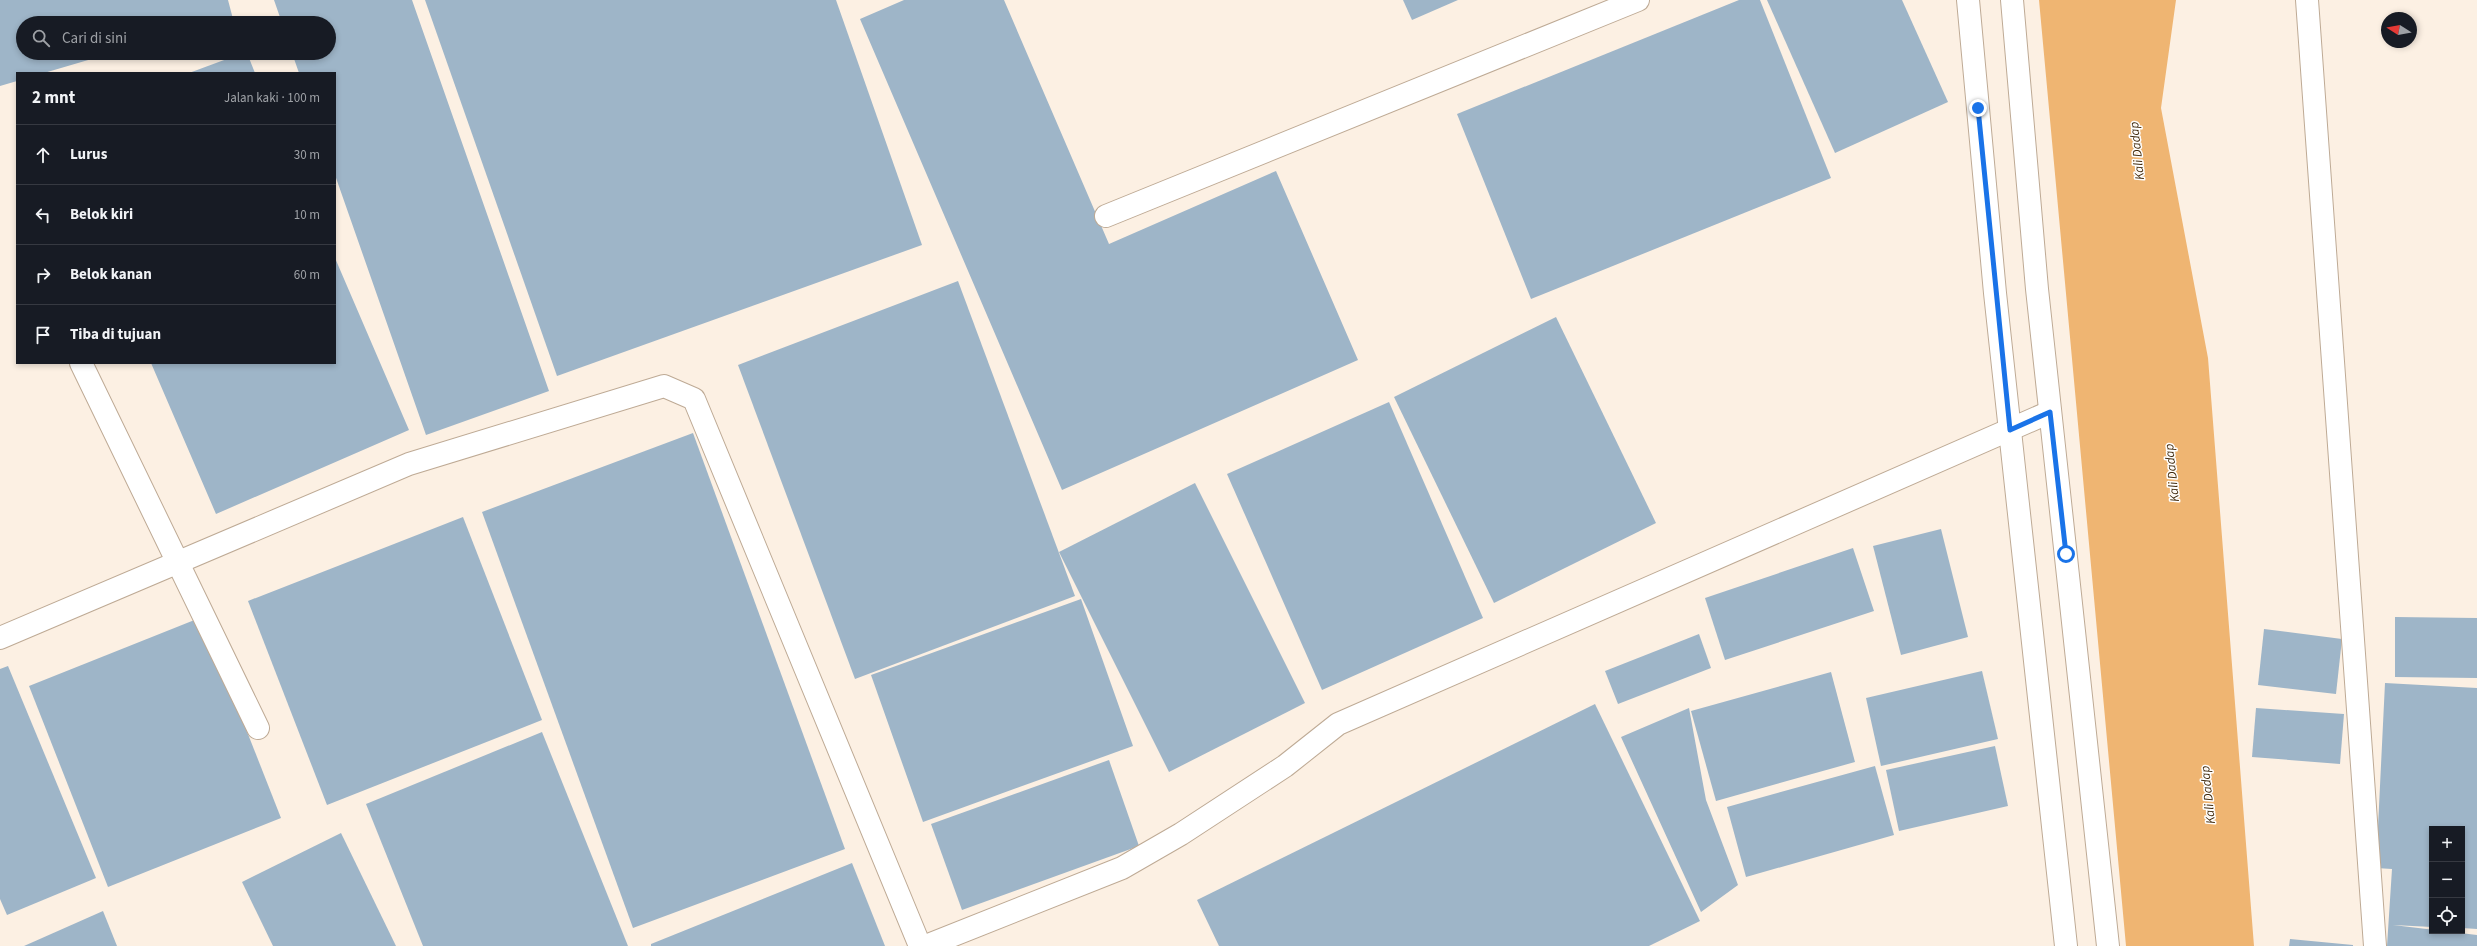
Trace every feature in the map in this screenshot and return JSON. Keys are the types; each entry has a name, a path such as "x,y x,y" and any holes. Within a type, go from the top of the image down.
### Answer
{"street":[{"path":"1106,216 1638,0"},
{"path":"1968,0 2010,430 2066,946"},
{"path":"2012,0 2050,412 2108,946"},
{"path":"2307,0 2375,946"},
{"path":"81,364 176,562 258,728"},
{"path":"0,638 409,464 664,386 694,399 920,946"},
{"path":"926,946 1122,868 1181,834 1285,766 1338,724 2050,412"}],"water":[{"name":"Kali Dadap","path":"2039,0 2176,0 2161,108 2208,358 2254,946 2126,946"}],"building":[{"path":"0,0 228,0 232,16 16,16 16,60 88,60 47,72 16,72 16,81 0,86"},
{"path":"274,0 412,0 549,391 426,435 336,178 336,72 299,72 294,60 336,60 336,16 280,16"},
{"path":"425,0 836,0 922,245 557,376"},
{"path":"904,0 1004,0 1109,244 1276,171 1358,360 1062,490 860,19"},
{"path":"1403,0 1458,0 1412,20"},
{"path":"1739,0 1760,0 1831,178 1531,299 1457,114"},
{"path":"1767,0 1902,0 1948,102 1835,153"},
{"path":"224,60 250,60 255,72 192,72"},
{"path":"336,260 409,430 216,514 151,364 336,364"},
{"path":"958,281 1075,596 855,679 738,365"},
{"path":"1556,317 1656,523 1494,603 1394,397"},
{"path":"1389,402 1483,618 1322,690 1227,474"},
{"path":"693,433 845,849 633,928 482,512"},
{"path":"1195,483 1305,703 1169,772 1059,552"},
{"path":"463,517 542,720 327,805 248,601"},
{"path":"1941,529 1968,637 1901,655 1873,546"},
{"path":"1853,548 1874,611 1725,660 1705,598"},
{"path":"1081,599 1133,746 923,822 871,675"},
{"path":"202,617 281,818 108,887 29,686"},
{"path":"2395,617 2477,618 2477,678 2395,677"},
{"path":"2264,629 2342,639 2336,694 2258,685"},
{"path":"1699,634 1711,668 1618,704 1605,671"},
{"path":"8,666 96,878 7,915 0,899 0,669"},
{"path":"1982,671 1998,739 1881,766 1866,698"},
{"path":"1831,672 1855,762 1716,801 1691,711"},
{"path":"2385,683 2477,688 2477,929 2465,928 2465,826 2429,826 2429,927 2393,925 2429,929 2429,934 2477,935 2477,946 2387,946 2392,869 2376,868"},
{"path":"1595,704 1700,921 1649,946 1219,946 1197,900"},
{"path":"1689,708 1706,800 1738,885 1701,912 1621,737"},
{"path":"2256,708 2344,714 2340,764 2252,757"},
{"path":"542,732 628,946 423,946 366,804"},
{"path":"1995,746 2008,806 1899,831 1886,770"},
{"path":"1109,760 1139,846 962,910 931,824"},
{"path":"1875,766 1894,835 1746,877 1727,807"},
{"path":"341,833 396,946 273,946 242,882"},
{"path":"852,863 885,946 651,946 651,944"},
{"path":"103,911 117,946 24,946"},
{"path":"2290,939 2353,945 2353,946 2289,946"}],"route":[{"path":"1978,108 1995,293 2010,430 2050,412 2066,554"}]}
